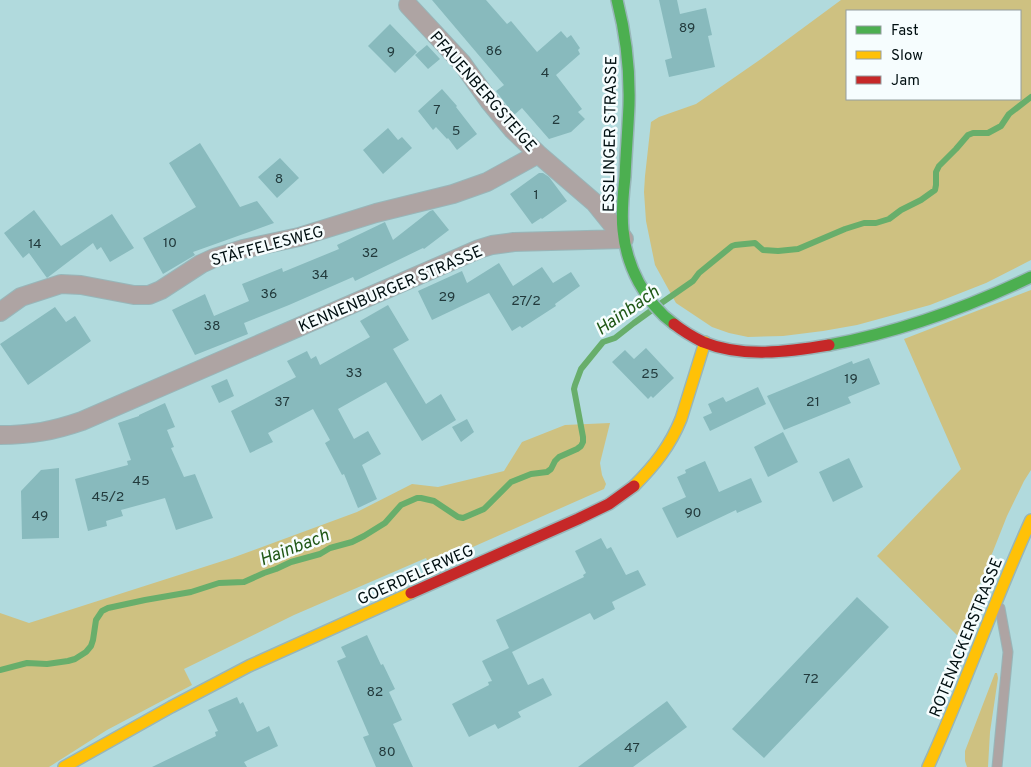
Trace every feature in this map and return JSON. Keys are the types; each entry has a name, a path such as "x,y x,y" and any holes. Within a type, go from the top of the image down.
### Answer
{"street":[{"name":"ESSLINGER STRASSE","path":"617,0 624,29 629,69 623,212 624,239"},
{"name":"PFAUENBERGSTEIGE","path":"408,6 462,63 513,130 595,203 624,239"},
{"name":"STÄFFELESWEG","path":"0,312 21,297 61,284 81,285 134,295 149,295 161,290 201,264 214,258 242,249 299,237 376,213 453,194 487,182 538,154"},
{"path":"624,239 637,278 662,315 676,327 705,342 722,348 755,352 783,351 843,343 901,329 985,299 1031,277"},
{"name":"KENNENBURGER STRASSE","path":"0,435 45,432 82,421 479,249 514,242 624,239"},
{"name":"GOERDELERWEG","path":"64,767 248,666 578,519 618,499 647,473 670,443 695,378 705,342"},
{"name":"ROTENACKERSTRASSE","path":"934,764 1000,592 1026,545 1031,520"}],"lane":[{"path":"997,767 1008,652 1001,614 1000,592"}],"shaded area":[{"path":"841,0 1031,0 1031,260 986,283 930,305 857,325 783,336 748,337 712,327 676,303 655,265 646,221 644,192 651,122 659,117 696,104"},
{"path":"1031,290 1031,470 1007,516 959,637 877,556 961,469 904,339"},
{"path":"610,423 600,463 606,484 604,489 430,566 426,558 294,615 184,669 192,685 107,730 49,767 0,767 0,613 29,623 232,558 357,512 412,484 438,487 504,471 522,442 565,425"},
{"path":"995,673 997,673 998,678 990,732 988,767 967,767 965,751"}],"building":[{"path":"432,0 486,0 507,24 511,21 537,52 561,31 567,38 571,35 580,48 578,50 580,54 556,75 582,109 578,112 585,119 571,132 549,139 522,108 514,115 496,91 504,85"},
{"path":"659,0 677,0 680,14 706,8 712,35 708,36 715,67 669,77 665,60 672,58"},
{"path":"390,24 417,52 395,73 368,46"},
{"path":"427,45 440,59 428,69 415,55"},
{"path":"442,89 477,134 457,150 436,127 433,130 418,111"},
{"path":"388,128 398,140 402,137 412,148 383,174 363,150"},
{"path":"200,143 240,207 257,201 274,223 193,252 195,255 163,274 143,238 196,207 169,163"},
{"path":"280,158 299,178 277,198 258,177"},
{"path":"539,173 549,177 567,201 532,224 510,194"},
{"path":"34,210 61,246 112,214 134,248 110,262 101,247 97,250 93,243 47,278 29,253 23,258 4,233"},
{"path":"433,210 449,230 424,249 355,281 353,277 244,323 248,334 195,355 172,310 205,294 214,316 249,301 242,284 282,268 283,272 339,249 337,245 385,222 393,240"},
{"path":"499,263 513,286 542,267 553,283 571,272 580,286 555,304 556,306 522,328 520,326 512,331 489,293 432,320 418,291 462,271 467,283"},
{"path":"388,305 409,340 393,349 426,404 441,394 456,420 422,441 386,382 338,409 354,439 368,431 381,454 362,465 377,499 358,508 344,474 342,475 325,443 330,440 313,409 268,433 273,442 250,453 231,411 296,377 287,361 307,351 311,359 316,356 320,365 370,337 360,321"},
{"path":"55,307 66,322 75,316 91,341 28,385 0,344"},
{"path":"646,348 674,378 653,398 651,396 648,399 612,362 625,350 634,359"},
{"path":"869,358 880,384 848,397 851,403 784,430 767,396 852,361 853,364"},
{"path":"227,379 234,396 219,403 211,386"},
{"path":"758,387 766,404 710,431 703,417 712,413 708,404 723,397 726,402"},
{"path":"165,403 175,427 167,430 174,447 171,448 184,477 195,474 213,518 176,530 165,498 121,510 123,516 106,521 107,526 88,531 75,479 128,465 127,461 131,460 118,423 139,416"},
{"path":"467,419 474,432 461,442 452,427"},
{"path":"783,432 798,462 768,477 754,447"},
{"path":"849,458 863,487 833,502 819,472"},
{"path":"705,461 719,492 751,478 762,502 737,513 736,510 677,538 662,508 686,497 677,477 686,473 685,470"},
{"path":"59,468 59,538 22,539 21,491 41,470"},
{"path":"601,538 607,549 611,547 626,575 638,570 646,585 612,602 615,609 594,620 590,613 512,652 528,685 543,678 552,695 518,712 521,717 498,729 495,724 469,737 452,704 489,685 488,682 492,681 482,661 509,648 496,620 584,577 583,575 586,573 575,551"},
{"path":"857,597 889,627 764,758 732,729"},
{"path":"367,635 395,689 389,692 402,720 393,724 413,767 376,767 363,737 369,735 337,661 346,657 341,647"},
{"path":"237,697 240,704 243,702 257,732 269,726 278,746 244,762 247,767 152,767 216,736 215,732 218,731 208,710"},
{"path":"667,701 687,727 633,767 578,767"}],"waterway":[{"name":"Hainbach","path":"660,304 693,281 699,273 732,246 755,243 763,250 798,249 845,229 864,223 876,223 889,219 935,190 936,172 939,166 968,135 988,133 1001,126 1009,114 1031,97"},
{"name":"Hainbach","path":"0,670 27,663 47,664 75,659 86,652 91,646 96,620 102,611 108,608 191,592 219,583 244,582 291,562 352,542 385,523 401,505 417,498 434,501 458,517 463,518 484,509 511,482 531,474 547,472 559,457 581,446 583,437 574,389 581,369 603,342 615,338 652,310"}],"traffic: fast":[{"path":"617,0 623,26 629,78 629,114 622,210 625,243 633,270 646,294 654,305 674,324"},
{"path":"829,345 855,340 932,318 982,299 1031,277"}],"traffic: slow":[{"path":"634,486 661,455 677,429 705,342"},
{"path":"928,767 1031,520"},
{"path":"64,767 249,666 411,593"}],"traffic: jam":[{"path":"674,324 703,342 733,350 765,352 798,350 829,345"},
{"path":"411,593 578,519 609,504 634,486"}]}
